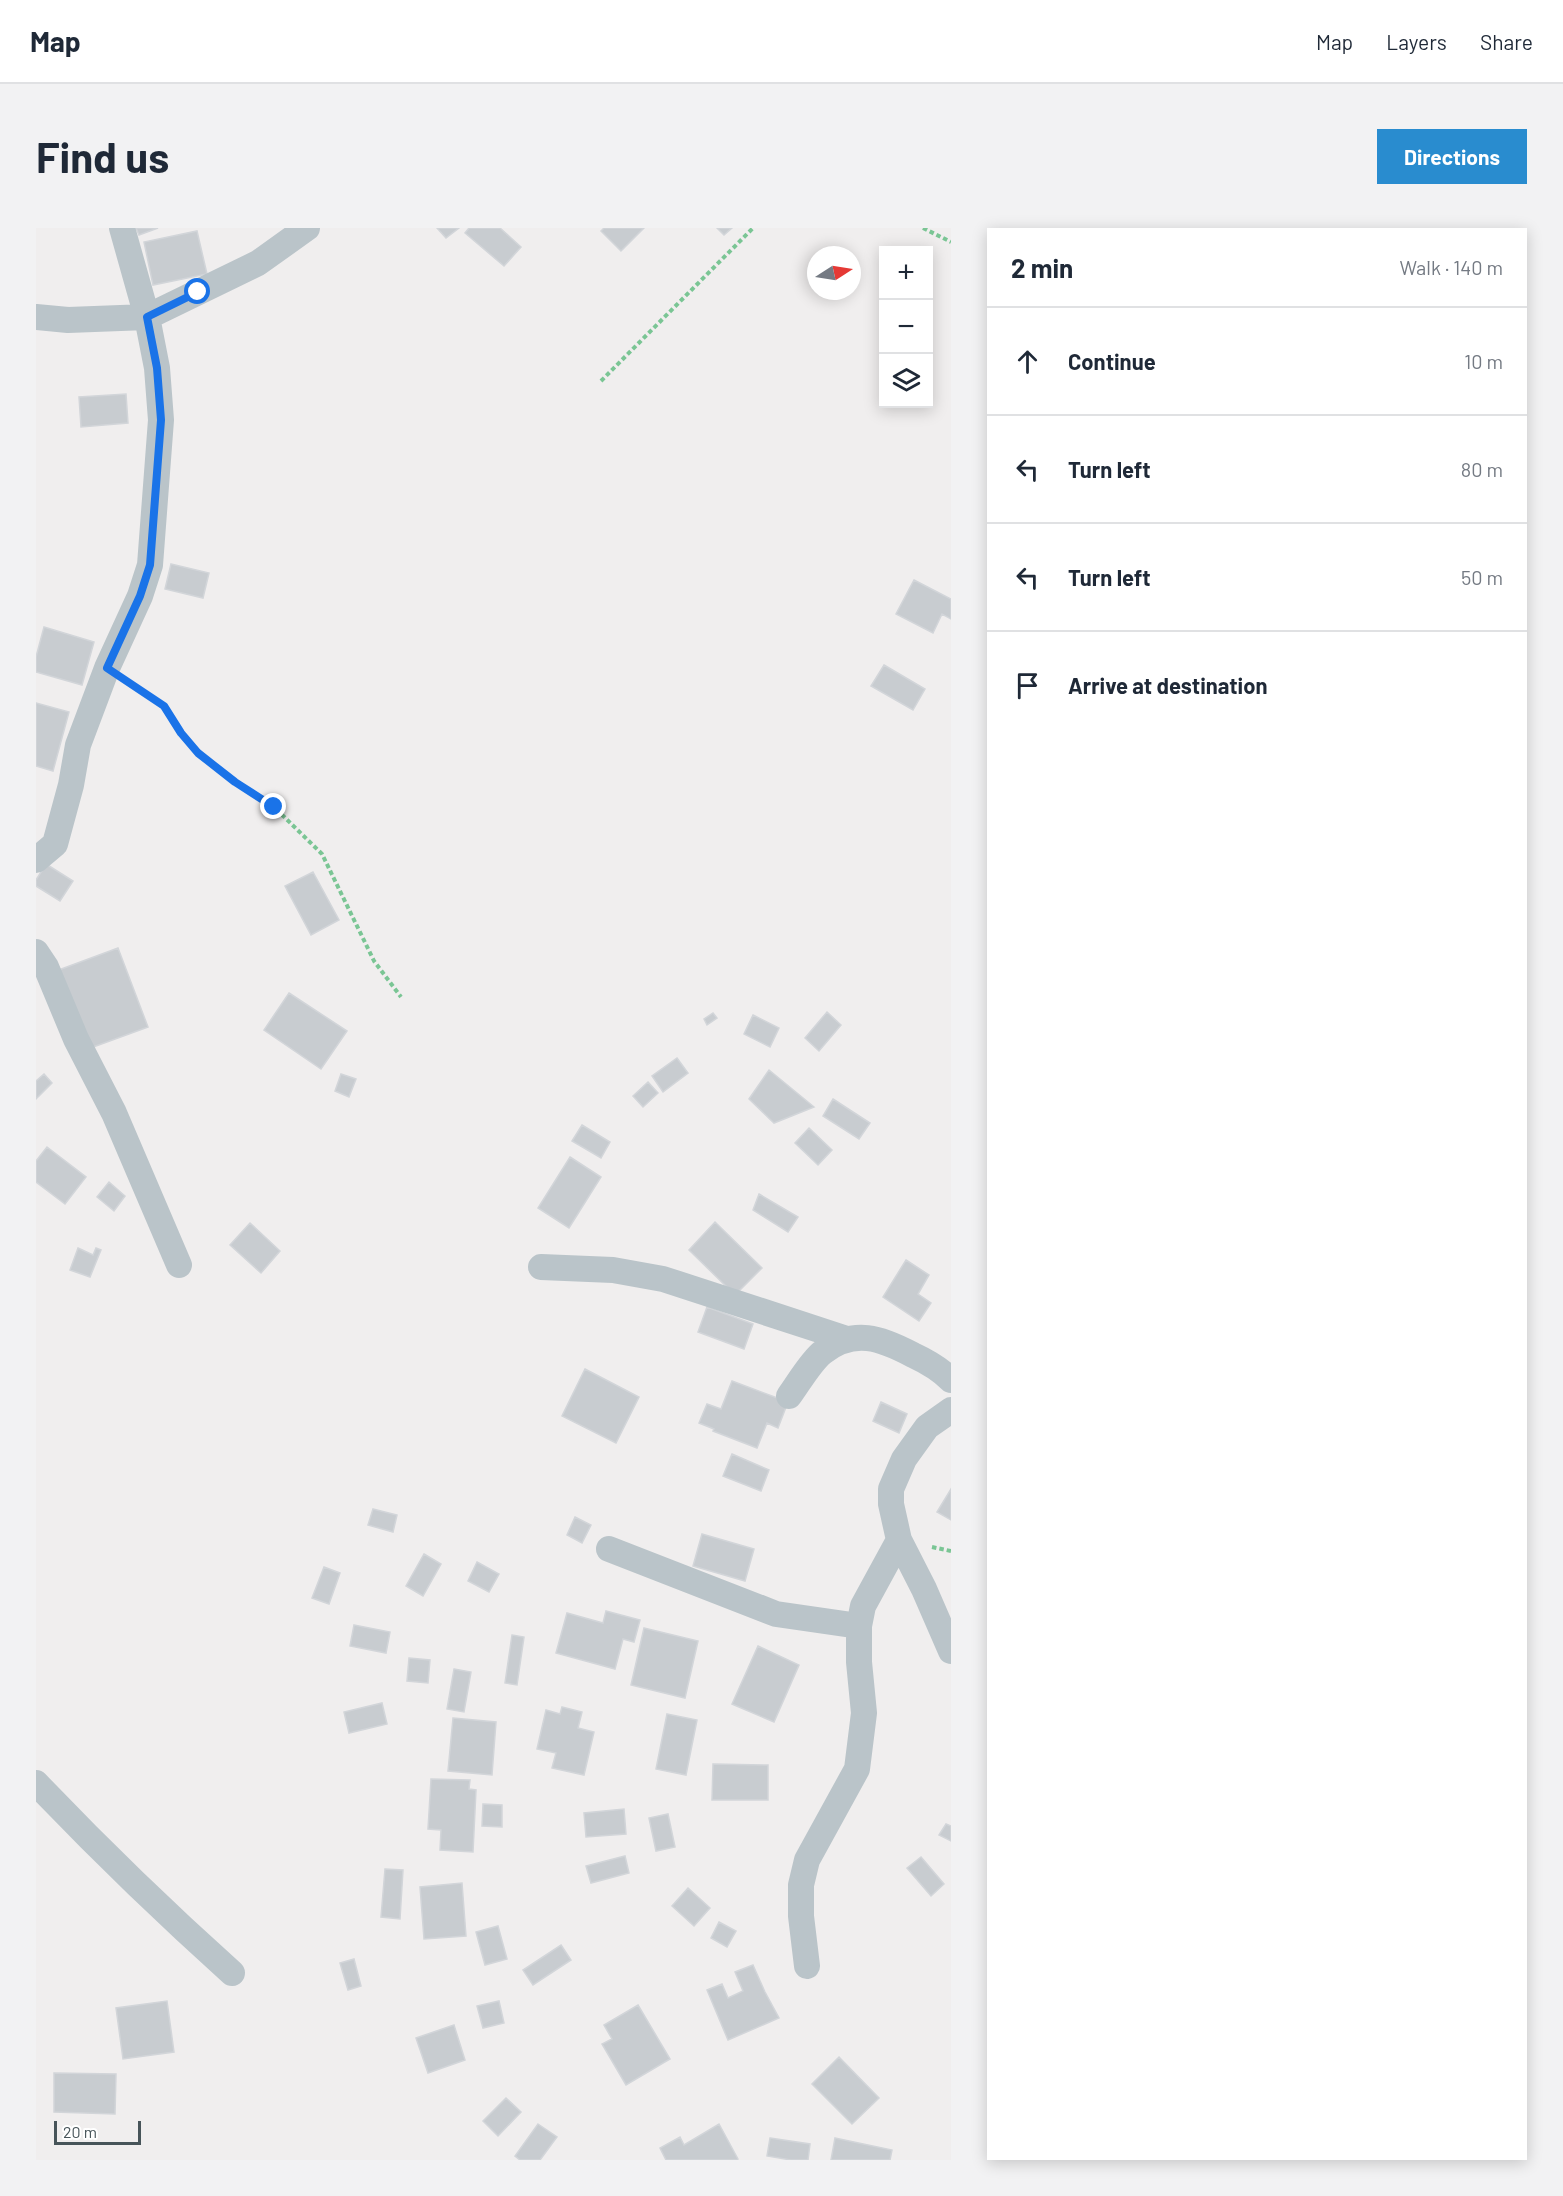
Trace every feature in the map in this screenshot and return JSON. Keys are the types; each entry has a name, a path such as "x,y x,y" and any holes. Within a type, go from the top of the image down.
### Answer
{"street":[{"path":"36,860 55,844 71,784 78,745 107,668 140,596 150,565 161,420 157,368 147,317 122,228"},
{"path":"36,316 68,320 147,317 258,262 307,228"},
{"path":"36,952 46,967 76,1039 114,1113 179,1265"},
{"path":"541,1267 613,1270 663,1279 847,1339 868,1337 889,1342 939,1369 951,1380"},
{"path":"789,1396 822,1353 847,1339"},
{"path":"951,1410 927,1427 904,1459 891,1489 891,1504 899,1540 924,1589 951,1651"},
{"path":"807,1966 801,1916 801,1885 807,1860 857,1769 864,1713 859,1662 859,1626 863,1606 899,1540"},
{"path":"609,1549 776,1614 859,1626"},
{"path":"36,1783 164,1911 232,1972"}],"path":[{"path":"601,381 753,228"},
{"path":"923,228 951,242"},
{"path":"107,668 164,706 181,733 198,753 235,782 274,807 322,854 374,961 401,997"}],"building":[{"path":"136,228 158,228 139,235"},
{"path":"437,228 459,228 446,238"},
{"path":"469,228 500,228 521,247 504,266 465,233"},
{"path":"604,228 644,228 621,251 601,231"},
{"path":"717,228 732,228 724,235"},
{"path":"197,231 207,274 153,285 144,242"},
{"path":"126,394 128,423 81,427 79,397"},
{"path":"171,564 209,573 203,598 165,589"},
{"path":"914,580 951,599 951,619 942,614 933,633 896,614"},
{"path":"44,627 94,642 82,685 36,672 36,657"},
{"path":"884,665 925,689 913,710 871,686"},
{"path":"36,703 69,712 53,771 36,766"},
{"path":"46,864 73,881 60,901 36,886 36,880"},
{"path":"313,872 339,920 311,935 285,886"},
{"path":"118,948 148,1027 85,1050 56,971"},
{"path":"289,993 347,1031 321,1069 264,1030"},
{"path":"827,1012 841,1025 819,1051 805,1038"},
{"path":"713,1013 717,1018 707,1025 704,1019"},
{"path":"753,1015 779,1028 770,1047 744,1034"},
{"path":"677,1058 688,1073 663,1092 652,1076"},
{"path":"769,1070 814,1107 774,1123 749,1099"},
{"path":"44,1074 52,1083 36,1099 36,1081"},
{"path":"341,1074 356,1079 349,1097 335,1091"},
{"path":"648,1082 658,1093 643,1107 633,1096"},
{"path":"833,1099 870,1123 859,1139 823,1116"},
{"path":"582,1125 610,1142 601,1158 572,1141"},
{"path":"809,1128 832,1150 818,1165 795,1143"},
{"path":"47,1147 86,1177 65,1204 36,1182 36,1161"},
{"path":"570,1157 601,1177 569,1228 538,1208"},
{"path":"109,1182 125,1196 114,1211 97,1197"},
{"path":"759,1194 798,1217 788,1232 753,1210"},
{"path":"715,1222 762,1268 735,1295 689,1250"},
{"path":"250,1223 280,1251 261,1273 230,1245"},
{"path":"78,1248 93,1255 96,1248 101,1250 90,1277 70,1270"},
{"path":"906,1260 929,1275 918,1294 931,1303 919,1321 883,1297"},
{"path":"707,1307 753,1324 744,1349 698,1332"},
{"path":"585,1369 639,1397 616,1443 562,1416"},
{"path":"732,1381 788,1402 778,1428 767,1423 757,1448 713,1431 714,1429 699,1423 707,1404 721,1409"},
{"path":"881,1402 907,1414 899,1433 873,1421"},
{"path":"732,1454 769,1470 761,1491 723,1476"},
{"path":"951,1489 951,1520 937,1512"},
{"path":"373,1509 397,1515 393,1532 368,1525"},
{"path":"575,1517 591,1525 582,1543 567,1535"},
{"path":"702,1534 754,1549 745,1581 693,1566"},
{"path":"424,1554 441,1564 423,1596 406,1586"},
{"path":"477,1562 499,1574 489,1592 468,1581"},
{"path":"324,1567 340,1573 329,1604 312,1598"},
{"path":"606,1611 640,1620 634,1642 623,1639 615,1669 556,1653 567,1613 603,1623"},
{"path":"354,1625 390,1632 386,1653 350,1646"},
{"path":"644,1628 698,1641 685,1698 631,1685"},
{"path":"512,1635 524,1637 517,1685 505,1683"},
{"path":"758,1646 799,1665 774,1722 732,1704"},
{"path":"409,1658 430,1660 428,1683 407,1681"},
{"path":"454,1669 471,1672 464,1712 447,1709"},
{"path":"382,1703 387,1724 349,1733 344,1712"},
{"path":"562,1707 582,1712 578,1728 594,1732 584,1775 552,1768 556,1753 537,1749 546,1710 560,1714"},
{"path":"667,1714 697,1720 686,1775 656,1769"},
{"path":"453,1718 496,1722 492,1775 448,1771"},
{"path":"713,1764 768,1765 768,1800 712,1800"},
{"path":"431,1779 470,1780 469,1789 476,1790 473,1852 440,1850 441,1830 428,1829"},
{"path":"483,1804 502,1805 502,1827 482,1826"},
{"path":"624,1809 626,1834 586,1837 584,1813"},
{"path":"668,1814 675,1847 656,1851 649,1818"},
{"path":"946,1824 951,1826 951,1841 939,1835"},
{"path":"625,1856 629,1873 591,1883 586,1866"},
{"path":"921,1857 944,1884 931,1896 907,1868"},
{"path":"385,1869 403,1870 400,1919 381,1917"},
{"path":"462,1883 466,1936 424,1939 420,1887"},
{"path":"688,1888 710,1908 694,1926 672,1906"},
{"path":"719,1922 736,1931 727,1947 711,1938"},
{"path":"498,1926 507,1959 485,1965 476,1932"},
{"path":"561,1945 571,1960 533,1985 523,1970"},
{"path":"354,1959 361,1986 348,1990 340,1963"},
{"path":"753,1965 779,2018 728,2040 707,1990 722,1984 728,1998 743,1991 735,1972"},
{"path":"167,2001 174,2052 123,2059 116,2008"},
{"path":"499,2001 504,2023 483,2028 477,2006"},
{"path":"638,2005 670,2059 626,2085 602,2044 612,2039 604,2025"},
{"path":"454,2025 465,2060 428,2073 416,2038"},
{"path":"839,2057 879,2098 852,2124 812,2084"},
{"path":"54,2073 116,2074 115,2114 54,2112"},
{"path":"506,2098 521,2112 498,2136 483,2121"},
{"path":"538,2124 557,2137 540,2160 520,2160 515,2156"},
{"path":"719,2124 737,2160 666,2160 660,2148 680,2137 684,2145"},
{"path":"770,2138 810,2144 808,2160 767,2156"},
{"path":"835,2138 892,2150 890,2160 831,2160"}],"route":[{"path":"198,292 147,317 157,368 161,420 150,565 140,596 107,668 164,706 181,733 198,753 235,782 274,807"}]}
